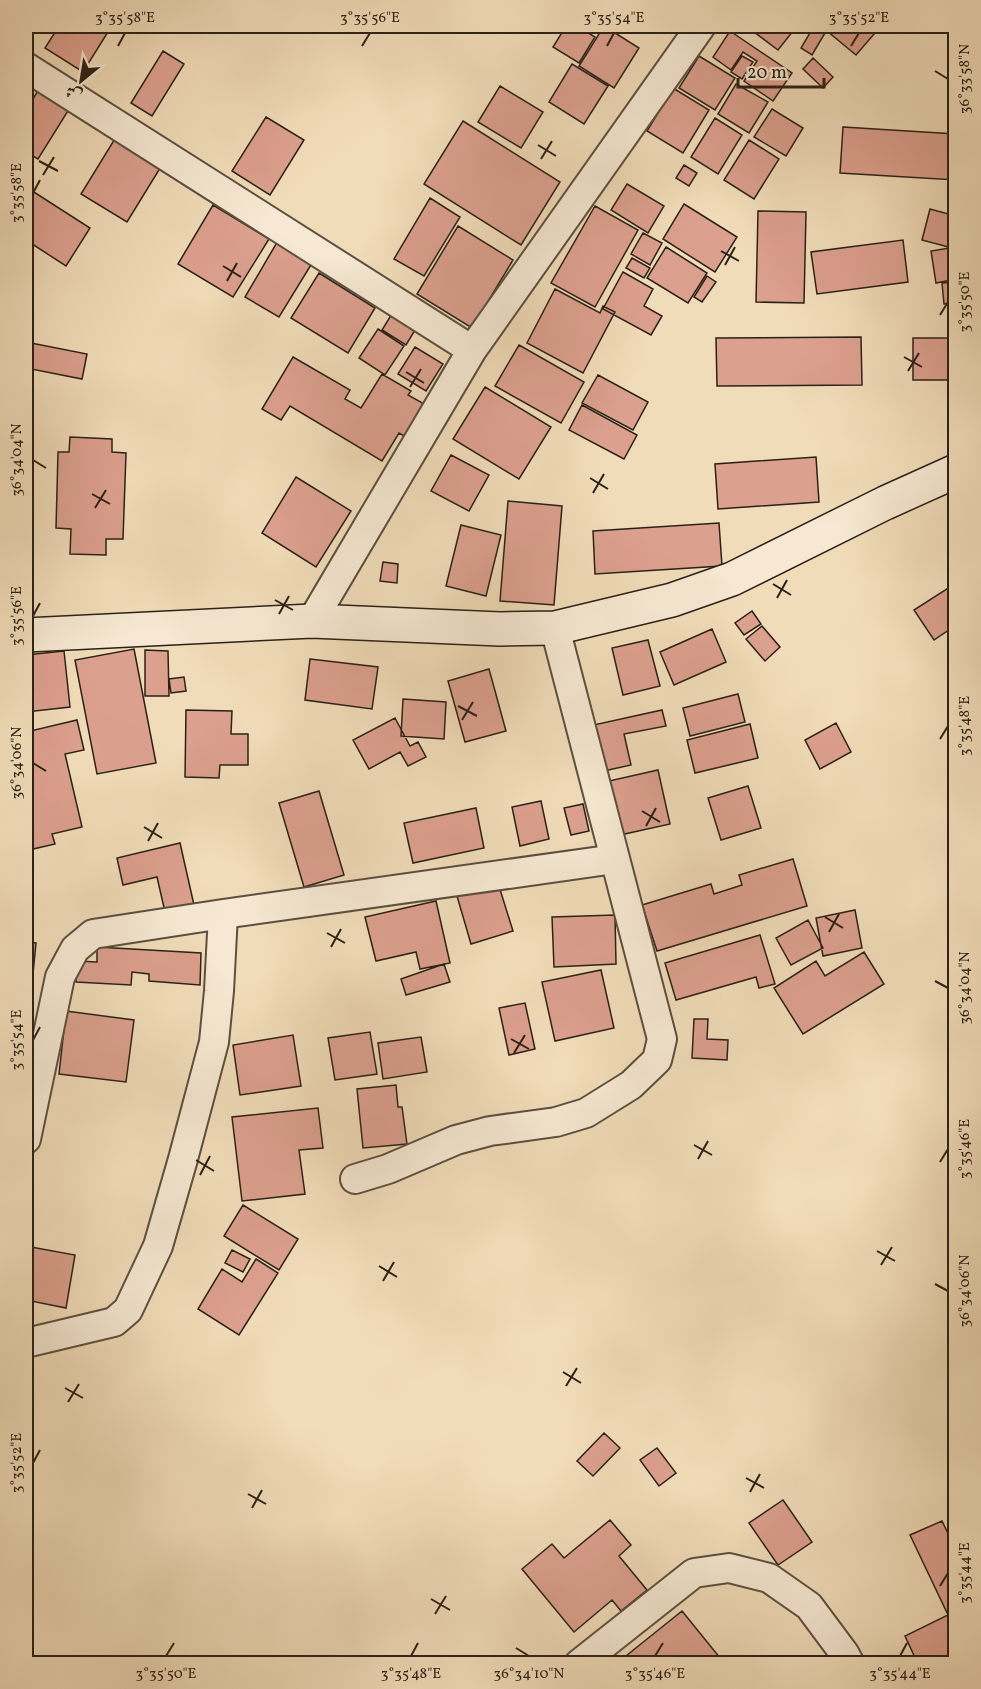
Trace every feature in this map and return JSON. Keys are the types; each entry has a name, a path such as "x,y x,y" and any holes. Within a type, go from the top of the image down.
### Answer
{"street":[{"path":"312,621 472,350 701,26"},
{"path":"26,66 472,350"},
{"path":"26,635 312,621 501,629 555,628 672,600 732,579 885,503 956,471"},
{"path":"355,1179 388,1169 456,1140 490,1131 556,1122 586,1113 631,1084 657,1060 662,1039 555,628"},
{"path":"26,1139 60,977 75,949 93,934 615,859"},
{"path":"26,1343 114,1322 128,1310 158,1246 214,1042 223,914"},
{"path":"579,1664 694,1573 729,1568 769,1578 808,1606 850,1664"}],"building":[{"path":"59,26 111,27 83,72 45,48"},
{"path":"566,26 577,26 595,37 579,63 553,47"},
{"path":"604,26 639,48 614,88 579,66"},
{"path":"746,26 797,26 778,50"},
{"path":"814,26 825,33 812,55 801,48"},
{"path":"821,26 881,26 856,55"},
{"path":"730,31 792,73 773,101 744,81 757,61 743,52 731,70 713,57"},
{"path":"163,51 184,64 152,116 131,103"},
{"path":"699,56 735,78 715,110 679,88"},
{"path":"742,56 753,62 742,79 731,72"},
{"path":"813,58 833,77 823,88 803,69"},
{"path":"572,64 608,86 584,124 549,102"},
{"path":"736,84 768,102 749,133 718,114"},
{"path":"500,86 543,112 521,148 478,122"},
{"path":"40,87 71,106 38,159 26,152 26,111"},
{"path":"673,88 709,110 683,153 647,131"},
{"path":"772,109 803,128 786,156 754,137"},
{"path":"266,117 304,140 270,195 232,171"},
{"path":"715,118 742,135 718,174 691,157"},
{"path":"463,121 560,182 521,245 424,184"},
{"path":"843,127 956,134 956,180 840,173"},
{"path":"116,137 162,165 127,222 81,194"},
{"path":"749,140 779,159 754,199 724,180"},
{"path":"684,165 697,173 689,186 676,178"},
{"path":"627,184 664,206 648,233 611,210"},
{"path":"26,187 90,228 66,266 26,240"},
{"path":"430,198 460,217 424,276 394,259"},
{"path":"684,204 737,237 715,272 663,239"},
{"path":"213,205 269,239 233,297 178,264"},
{"path":"595,206 638,230 595,307 551,283"},
{"path":"930,209 956,216 956,249 922,240"},
{"path":"758,211 806,212 804,303 756,302"},
{"path":"458,226 513,260 472,328 417,294"},
{"path":"643,233 662,243 650,265 631,254"},
{"path":"279,239 314,260 279,317 245,297"},
{"path":"903,240 908,282 817,294 811,252"},
{"path":"666,247 707,273 688,303 647,278"},
{"path":"956,247 956,279 936,283 931,251"},
{"path":"632,258 650,268 644,278 626,268"},
{"path":"623,272 653,289 644,306 662,316 651,335 603,309"},
{"path":"319,273 375,308 348,353 291,318"},
{"path":"707,276 716,282 702,302 694,297"},
{"path":"956,282 956,303 944,304 942,283"},
{"path":"555,289 600,313 603,306 615,312 583,373 527,343"},
{"path":"396,307 420,322 406,345 382,330"},
{"path":"378,329 404,346 385,375 359,358"},
{"path":"861,337 862,385 717,386 716,338"},
{"path":"913,338 956,338 956,380 913,380"},
{"path":"26,342 87,354 82,379 26,368"},
{"path":"519,345 584,382 561,423 495,386"},
{"path":"415,347 443,364 426,391 398,374"},
{"path":"293,357 350,390 345,399 361,408 382,374 411,391 408,395 426,405 406,437 399,433 382,461 290,406 281,420 262,409"},
{"path":"598,375 648,402 633,430 582,403"},
{"path":"485,387 551,427 519,479 453,439"},
{"path":"582,405 637,435 624,459 569,430"},
{"path":"70,437 112,439 112,452 126,453 123,539 106,539 106,555 70,554 71,529 56,528 58,452 69,452"},
{"path":"451,455 489,475 469,511 431,491"},
{"path":"816,457 819,502 718,509 715,464"},
{"path":"296,477 351,511 316,567 262,533"},
{"path":"508,501 562,506 554,605 500,601"},
{"path":"719,523 722,566 595,574 593,531"},
{"path":"461,525 501,535 486,596 446,586"},
{"path":"383,562 398,564 397,583 380,581"},
{"path":"956,583 956,625 934,640 914,610"},
{"path":"752,611 761,624 744,635 735,623"},
{"path":"762,626 780,647 765,661 746,639"},
{"path":"712,629 726,662 674,685 660,652"},
{"path":"648,640 660,686 623,695 612,648"},
{"path":"134,649 156,763 97,774 75,660"},
{"path":"145,650 168,651 169,696 145,696"},
{"path":"64,651 70,707 26,712 26,655"},
{"path":"310,659 378,667 372,709 305,700"},
{"path":"489,669 506,731 465,742 448,681"},
{"path":"184,677 186,691 171,693 169,679"},
{"path":"738,694 745,722 690,736 683,708"},
{"path":"403,699 446,702 444,739 401,736"},
{"path":"186,710 232,711 231,734 248,734 248,765 220,765 219,778 185,777"},
{"path":"662,710 666,726 624,734 631,765 599,772 589,726"},
{"path":"395,718 410,746 418,742 426,757 408,766 400,752 369,769 353,740"},
{"path":"77,720 84,750 65,754 82,827 52,834 55,844 33,849 26,817 26,732"},
{"path":"836,723 851,752 820,769 805,740"},
{"path":"750,724 758,758 695,773 687,740"},
{"path":"658,770 670,824 620,835 609,781"},
{"path":"748,786 761,828 721,840 708,798"},
{"path":"319,791 344,875 304,887 279,803"},
{"path":"541,801 549,839 520,846 512,807"},
{"path":"583,804 589,831 571,835 564,808"},
{"path":"476,808 484,848 413,863 404,823"},
{"path":"180,843 194,905 165,912 157,877 123,885 117,858"},
{"path":"793,859 807,906 657,951 642,905 711,884 714,894 742,885 739,875"},
{"path":"498,883 513,931 471,944 457,896"},
{"path":"436,901 450,963 420,969 416,952 376,961 365,917"},
{"path":"855,910 862,948 823,956 816,918"},
{"path":"615,915 616,964 554,967 552,917"},
{"path":"808,920 823,948 791,965 776,938"},
{"path":"760,935 775,984 759,988 756,977 676,1000 665,963"},
{"path":"26,942 36,943 29,1015 26,1014"},
{"path":"97,947 201,953 200,985 149,981 149,974 132,972 131,985 76,982 77,961 97,962"},
{"path":"864,952 884,984 803,1034 774,988 816,961 825,976"},
{"path":"444,964 450,982 406,995 401,979"},
{"path":"601,970 614,1028 555,1041 542,982"},
{"path":"525,1003 535,1049 509,1055 499,1008"},
{"path":"66,1011 134,1020 126,1082 59,1074"},
{"path":"694,1019 708,1019 707,1039 728,1040 727,1060 692,1058"},
{"path":"370,1032 377,1074 335,1080 328,1038"},
{"path":"293,1035 301,1086 240,1095 233,1045"},
{"path":"421,1037 427,1072 383,1079 378,1043"},
{"path":"396,1085 398,1107 402,1107 407,1144 363,1148 357,1089"},
{"path":"318,1108 323,1148 299,1150 305,1194 242,1201 232,1117"},
{"path":"243,1205 298,1239 279,1270 224,1236"},
{"path":"31,1247 75,1255 66,1308 26,1300 26,1265 28,1266"},
{"path":"232,1250 250,1259 243,1272 225,1263"},
{"path":"256,1259 278,1273 239,1335 198,1309 222,1269 242,1282"},
{"path":"604,1433 620,1448 593,1476 577,1461"},
{"path":"657,1448 676,1473 659,1486 640,1460"},
{"path":"783,1500 812,1542 778,1565 749,1523"},
{"path":"610,1520 631,1545 619,1556 647,1590 621,1611 612,1600 574,1632 522,1569 552,1544 564,1558"},
{"path":"942,1521 956,1550 956,1664 918,1664 905,1636 948,1615 910,1535"},
{"path":"682,1611 725,1664 616,1664"}]}
